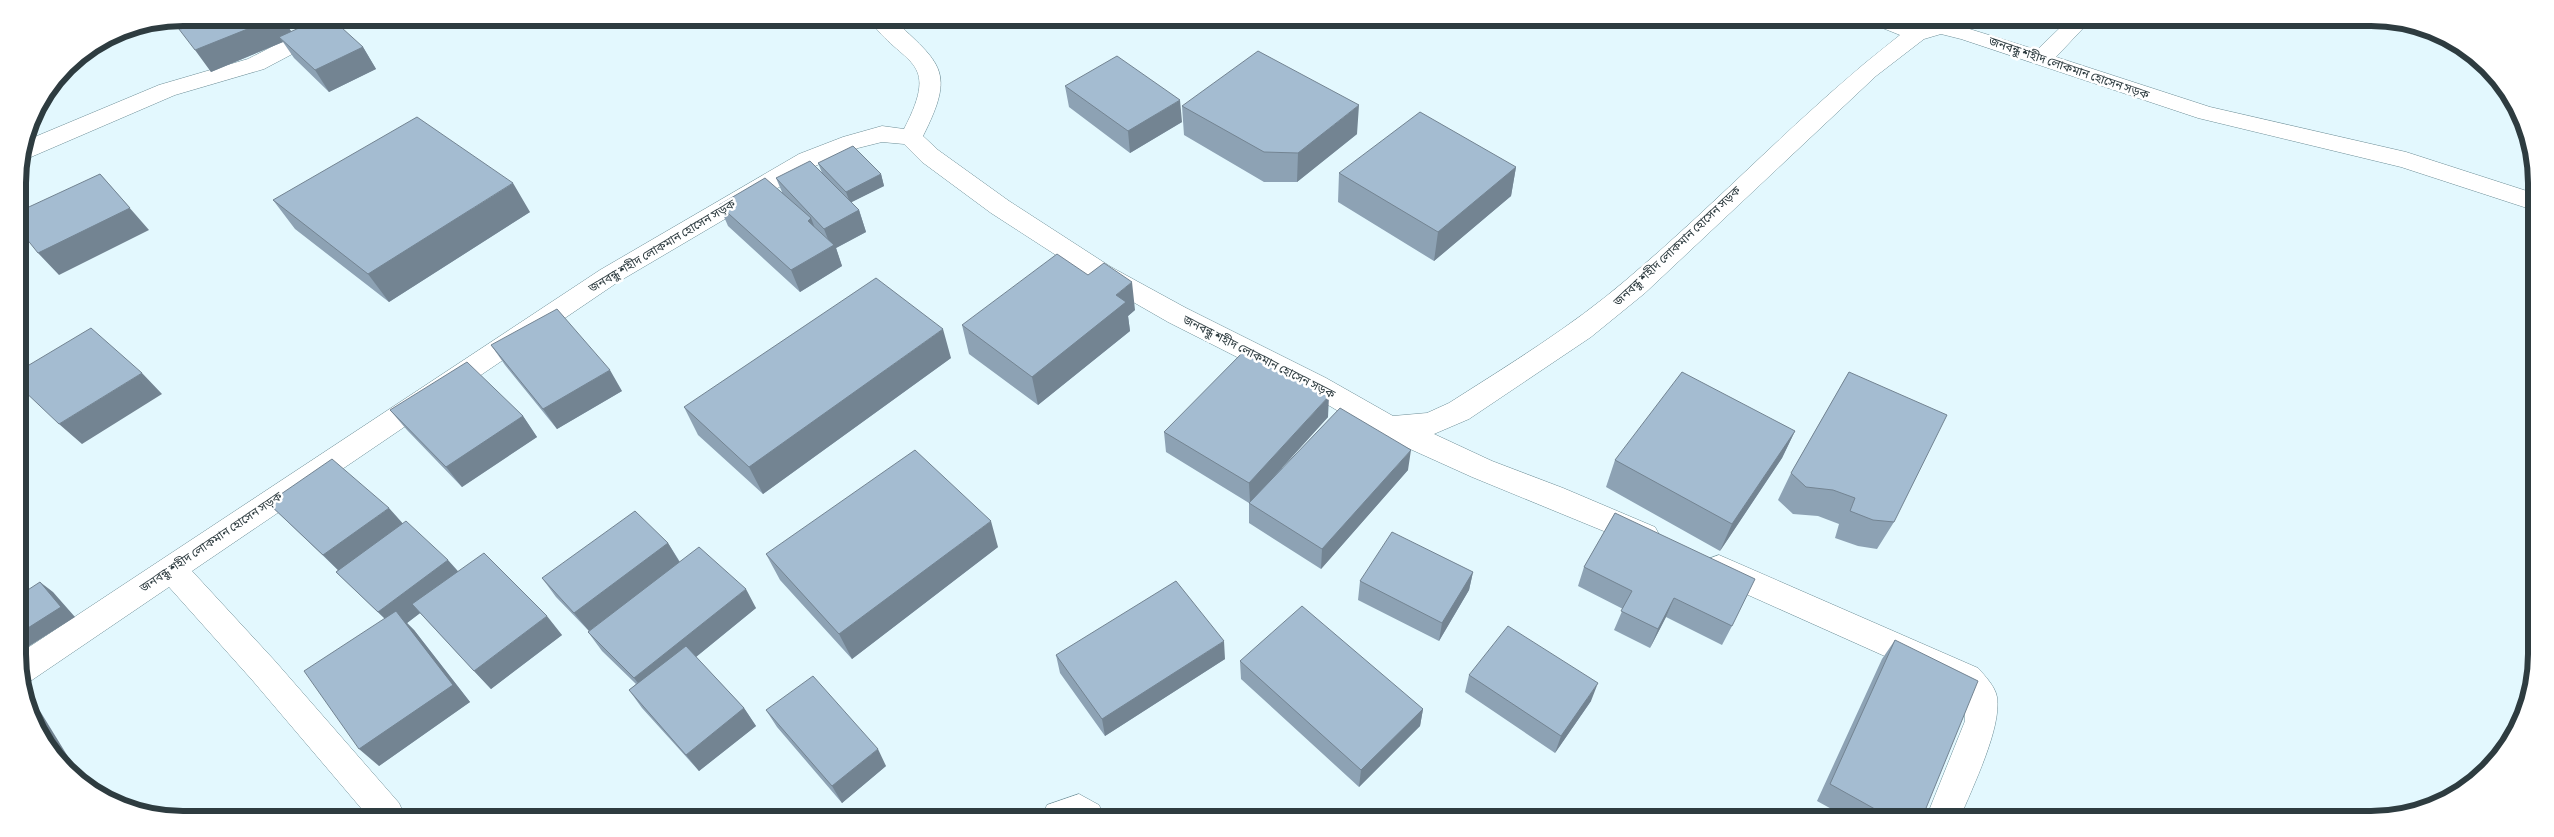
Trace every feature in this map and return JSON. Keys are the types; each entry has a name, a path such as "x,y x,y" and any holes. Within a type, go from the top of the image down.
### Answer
{"street":[{"path":"1898,26 1916,34"},
{"path":"2041,59 2076,26"},
{"path":"31,148 168,90 256,64 326,27"},
{"path":"888,27 921,58 930,72 927,106 910,137"},
{"name":"জনবন্ধু শহীদ লোকমান হোসেন সড়ক","path":"27,665 609,276 807,160 850,142 882,134 910,137 930,156 1000,207 1102,273 1177,315 1316,385 1390,427 1430,424 1459,411 1582,330 1636,286 1860,78 1916,34 1940,27 1968,34 2206,113 2406,160 2528,200"},
{"path":"1390,427 1444,450 1482,469 1553,496 1669,547"},
{"path":"1696,558 1967,678 1981,696 1980,722 1947,810"},
{"path":"171,569 264,671 384,811"}],"building":[{"path":"177,27 253,27 195,50"},
{"path":"301,27 341,27 363,47 315,70 279,37"},
{"path":"1258,51 1359,105 1298,153 1264,152 1182,106"},
{"path":"1117,56 1180,100 1128,131 1065,86"},
{"path":"1420,112 1516,167 1438,232 1339,173"},
{"path":"417,117 513,183 368,274 273,200"},
{"path":"853,146 881,174 846,192 818,163"},
{"path":"810,161 859,210 824,229 776,178"},
{"path":"100,174 130,208 38,253 27,239 27,208"},
{"path":"765,178 811,218 808,221 834,245 791,270 719,205"},
{"path":"1057,254 1088,275 1104,263 1132,282 1116,295 1126,302 1032,377 962,325"},
{"path":"876,278 943,329 749,467 684,407"},
{"path":"557,309 610,370 543,409 491,345"},
{"path":"91,328 142,373 59,424 27,393 27,366"},
{"path":"1246,349 1329,396 1249,483 1164,432"},
{"path":"467,362 523,416 446,467 390,410"},
{"path":"1682,372 1795,431 1732,524 1615,460"},
{"path":"1849,372 1947,415 1894,522 1873,520 1850,511 1855,498 1833,490 1806,487 1791,473"},
{"path":"1340,408 1411,450 1322,549 1249,503"},
{"path":"915,450 991,521 839,634 766,554"},
{"path":"332,459 389,508 323,555 268,503"},
{"path":"635,511 668,543 574,613 542,578"},
{"path":"1615,513 1755,579 1732,626 1674,598 1658,629 1621,611 1632,591 1584,567"},
{"path":"406,521 448,560 378,612 336,572"},
{"path":"1392,532 1473,572 1442,623 1360,581"},
{"path":"699,547 746,589 634,678 588,632"},
{"path":"484,553 547,616 474,671 412,604"},
{"path":"1176,581 1224,641 1102,719 1056,655"},
{"path":"40,582 61,607 26,629 26,591"},
{"path":"1302,606 1423,709 1361,770 1240,661"},
{"path":"396,611 453,685 359,749 304,671"},
{"path":"1508,626 1598,683 1561,736 1469,675"},
{"path":"1895,640 1978,681 1925,810 1877,810 1830,784"},
{"path":"686,646 744,708 686,755 629,690"},
{"path":"813,676 878,749 832,786 766,710"}]}
